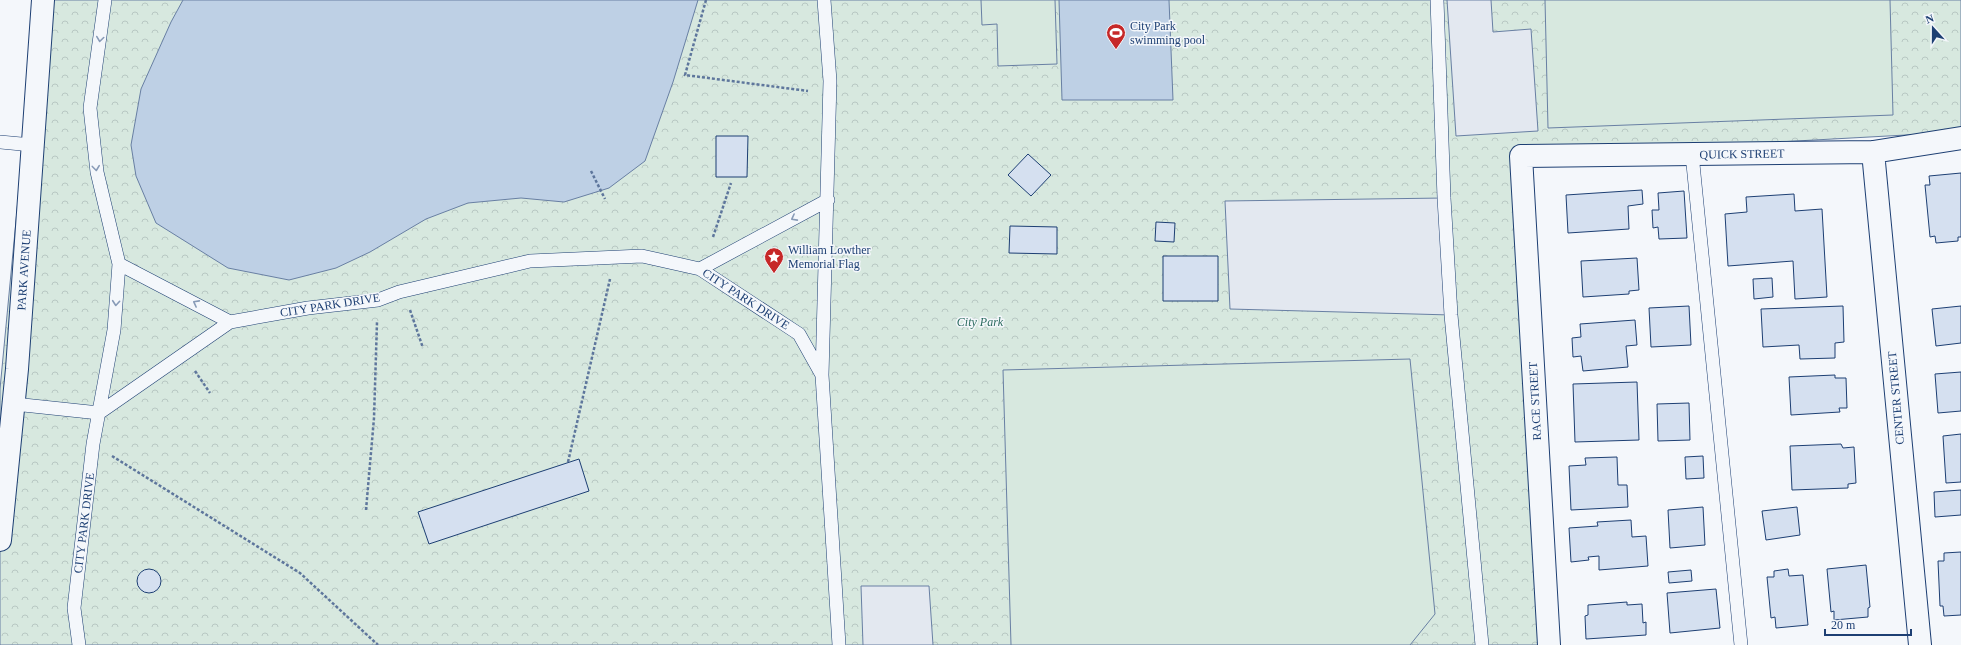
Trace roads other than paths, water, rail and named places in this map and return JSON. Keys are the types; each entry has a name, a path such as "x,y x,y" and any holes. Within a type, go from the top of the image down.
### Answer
{"street":[{"name":"PARK AVENUE","path":"0,540 7,404 32,145 43,0"},
{"name":"QUICK STREET","path":"1521,156 1873,152 1961,138"},
{"name":"CENTER STREET","path":"1873,152 1920,645"},
{"name":"RACE STREET","path":"1521,156 1549,645"}],"lane":[{"path":"7,404 99,413 114,330 119,264 96,172 90,108 106,0"},
{"path":"824,0 830,95 822,375 839,645"},
{"path":"1437,0 1444,198 1451,315 1482,645"},
{"path":"0,142 32,145"},
{"path":"1692,154 1742,645"},
{"path":"700,269 828,200"},
{"name":"CITY PARK DRIVE","path":"79,645 74,608 93,444 99,413 230,322 308,308 378,300 403,291 530,261 642,256 700,269 799,334 822,375"},
{"path":"119,264 230,322"}],"water":[{"path":"183,0 698,0 673,82 645,161 609,188 564,202 521,198 468,203 426,219 370,252 336,268 289,280 228,268 156,223 136,176 131,145 141,89 171,22"},
{"name":"City Park swimming pool","path":"1059,0 1169,0 1173,100 1062,100"}],"place":[{"name":"City Park swimming pool","path":"1116,50"},
{"name":"William Lowther Memorial Flag","path":"774,274"}],"park label":[{"name":"City Park","path":"980,322"}]}
